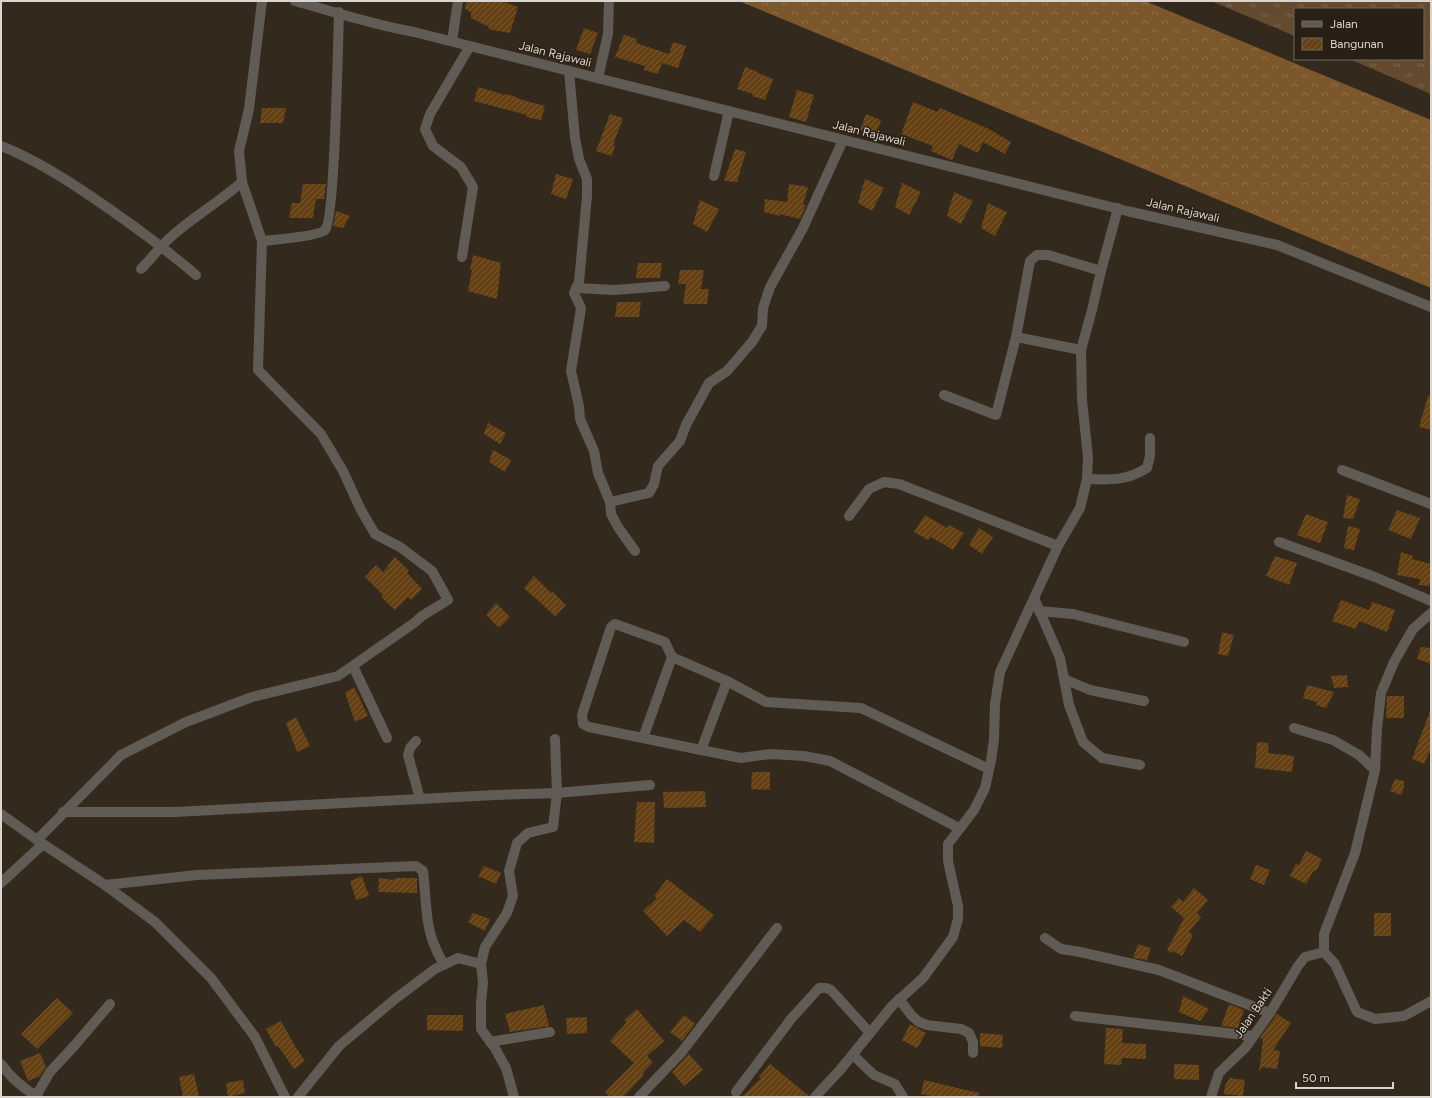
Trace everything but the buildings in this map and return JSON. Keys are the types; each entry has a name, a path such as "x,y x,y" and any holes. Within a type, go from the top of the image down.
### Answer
{"street":[{"path":"1,883 40,842 63,812 121,755 186,722 252,697 338,676 422,616 448,600 432,571 400,547 375,534 361,510 343,471 321,434 258,370 262,241 242,182 239,151 249,109 262,1"},
{"name":"Jalan Rajawali","path":"295,1 338,12 386,27 452,41 843,140 1118,208 1277,245 1431,307"},
{"path":"452,41 458,1"},
{"path":"598,78 608,34 610,1"},
{"path":"262,241 311,234 323,231 326,228 333,174 338,12"},
{"path":"462,257 473,186 461,167 434,146 425,129 430,114 470,46"},
{"path":"569,71 579,160 587,179 578,282 574,293 581,308 571,371 579,406 580,419 594,451 598,473 610,502 611,514 618,527 635,551"},
{"path":"714,176 729,111"},
{"path":"610,502 649,493 654,484 658,466 680,441 686,425 709,382 727,371 752,342 762,326 763,308 770,287 803,228 843,140"},
{"path":"1,146 36,162 71,183 162,246 196,275"},
{"path":"141,269 172,236 203,211 221,200 242,182"},
{"path":"815,1097 853,1055 892,1006 923,978 953,937 958,919 958,906 948,861 948,844 974,810 984,788 990,769 994,739 995,704 1000,672 1058,546 1080,508 1087,479 1088,457 1082,400 1081,350 1118,208"},
{"path":"944,395 979,410 996,415 1016,337 1030,261 1037,255 1048,255 1101,271"},
{"path":"576,288 614,290 665,286"},
{"path":"1016,337 1081,350"},
{"path":"1087,479 1112,480 1134,476 1147,468 1150,456 1150,438"},
{"path":"1342,470 1431,504"},
{"path":"849,516 869,489 884,482 899,484 1058,546"},
{"path":"1279,542 1374,577 1431,601"},
{"path":"1034,598 1060,658 1069,705 1083,742 1102,758 1140,765"},
{"path":"1039,611 1073,614 1184,642"},
{"path":"1431,613 1413,628 1394,662 1381,693 1375,770 1355,853 1324,934 1324,952 1336,964 1357,1012 1375,1019 1404,1016 1431,1002"},
{"path":"959,828 830,761 804,756 770,754 742,758 589,727 583,724 582,715 611,627 615,624 665,642 672,657 727,681 766,702 861,708 990,769"},
{"path":"643,738 672,657"},
{"path":"352,666 387,738"},
{"path":"1064,679 1090,690 1144,701"},
{"path":"701,750 727,681"},
{"path":"1294,728 1333,740 1359,755 1375,770"},
{"path":"514,1097 506,1068 481,1029 483,982 480,964 485,947 507,913 513,896 509,871 517,843 528,833 553,827 557,793 555,739"},
{"path":"416,742 410,748 408,755 420,799"},
{"path":"63,812 175,812 557,793 650,785"},
{"path":"1,814 105,885 155,922 211,978 255,1037 281,1096"},
{"path":"105,885 197,875 416,866 423,871 424,890 430,930 433,943 444,965"},
{"path":"638,1097 681,1052 777,928"},
{"path":"1044,938 1061,949 1159,970 1270,1013"},
{"name":"Jalan Bakti","path":"1210,1097 1219,1073 1245,1048 1270,1013 1298,966 1306,957 1324,952"},
{"path":"298,1097 338,1046 395,999 435,969 458,958 480,964"},
{"path":"736,1092 791,1019 818,988 826,988 831,990 870,1033"},
{"path":"900,999 912,1016 919,1022 927,1025 961,1029 969,1033 973,1042 973,1053"},
{"path":"3,1070 28,1091 37,1096 50,1072 110,1004"},
{"path":"1075,1016 1253,1036"},
{"path":"490,1042 550,1032"},
{"path":"853,1055 874,1076 895,1084 904,1097"}],"green space":[{"path":"739,1 1145,1 1431,120 1431,288"},
{"path":"1211,1 1431,1 1431,94 1351,60 1424,60 1424,8 1294,8 1294,36"}]}
